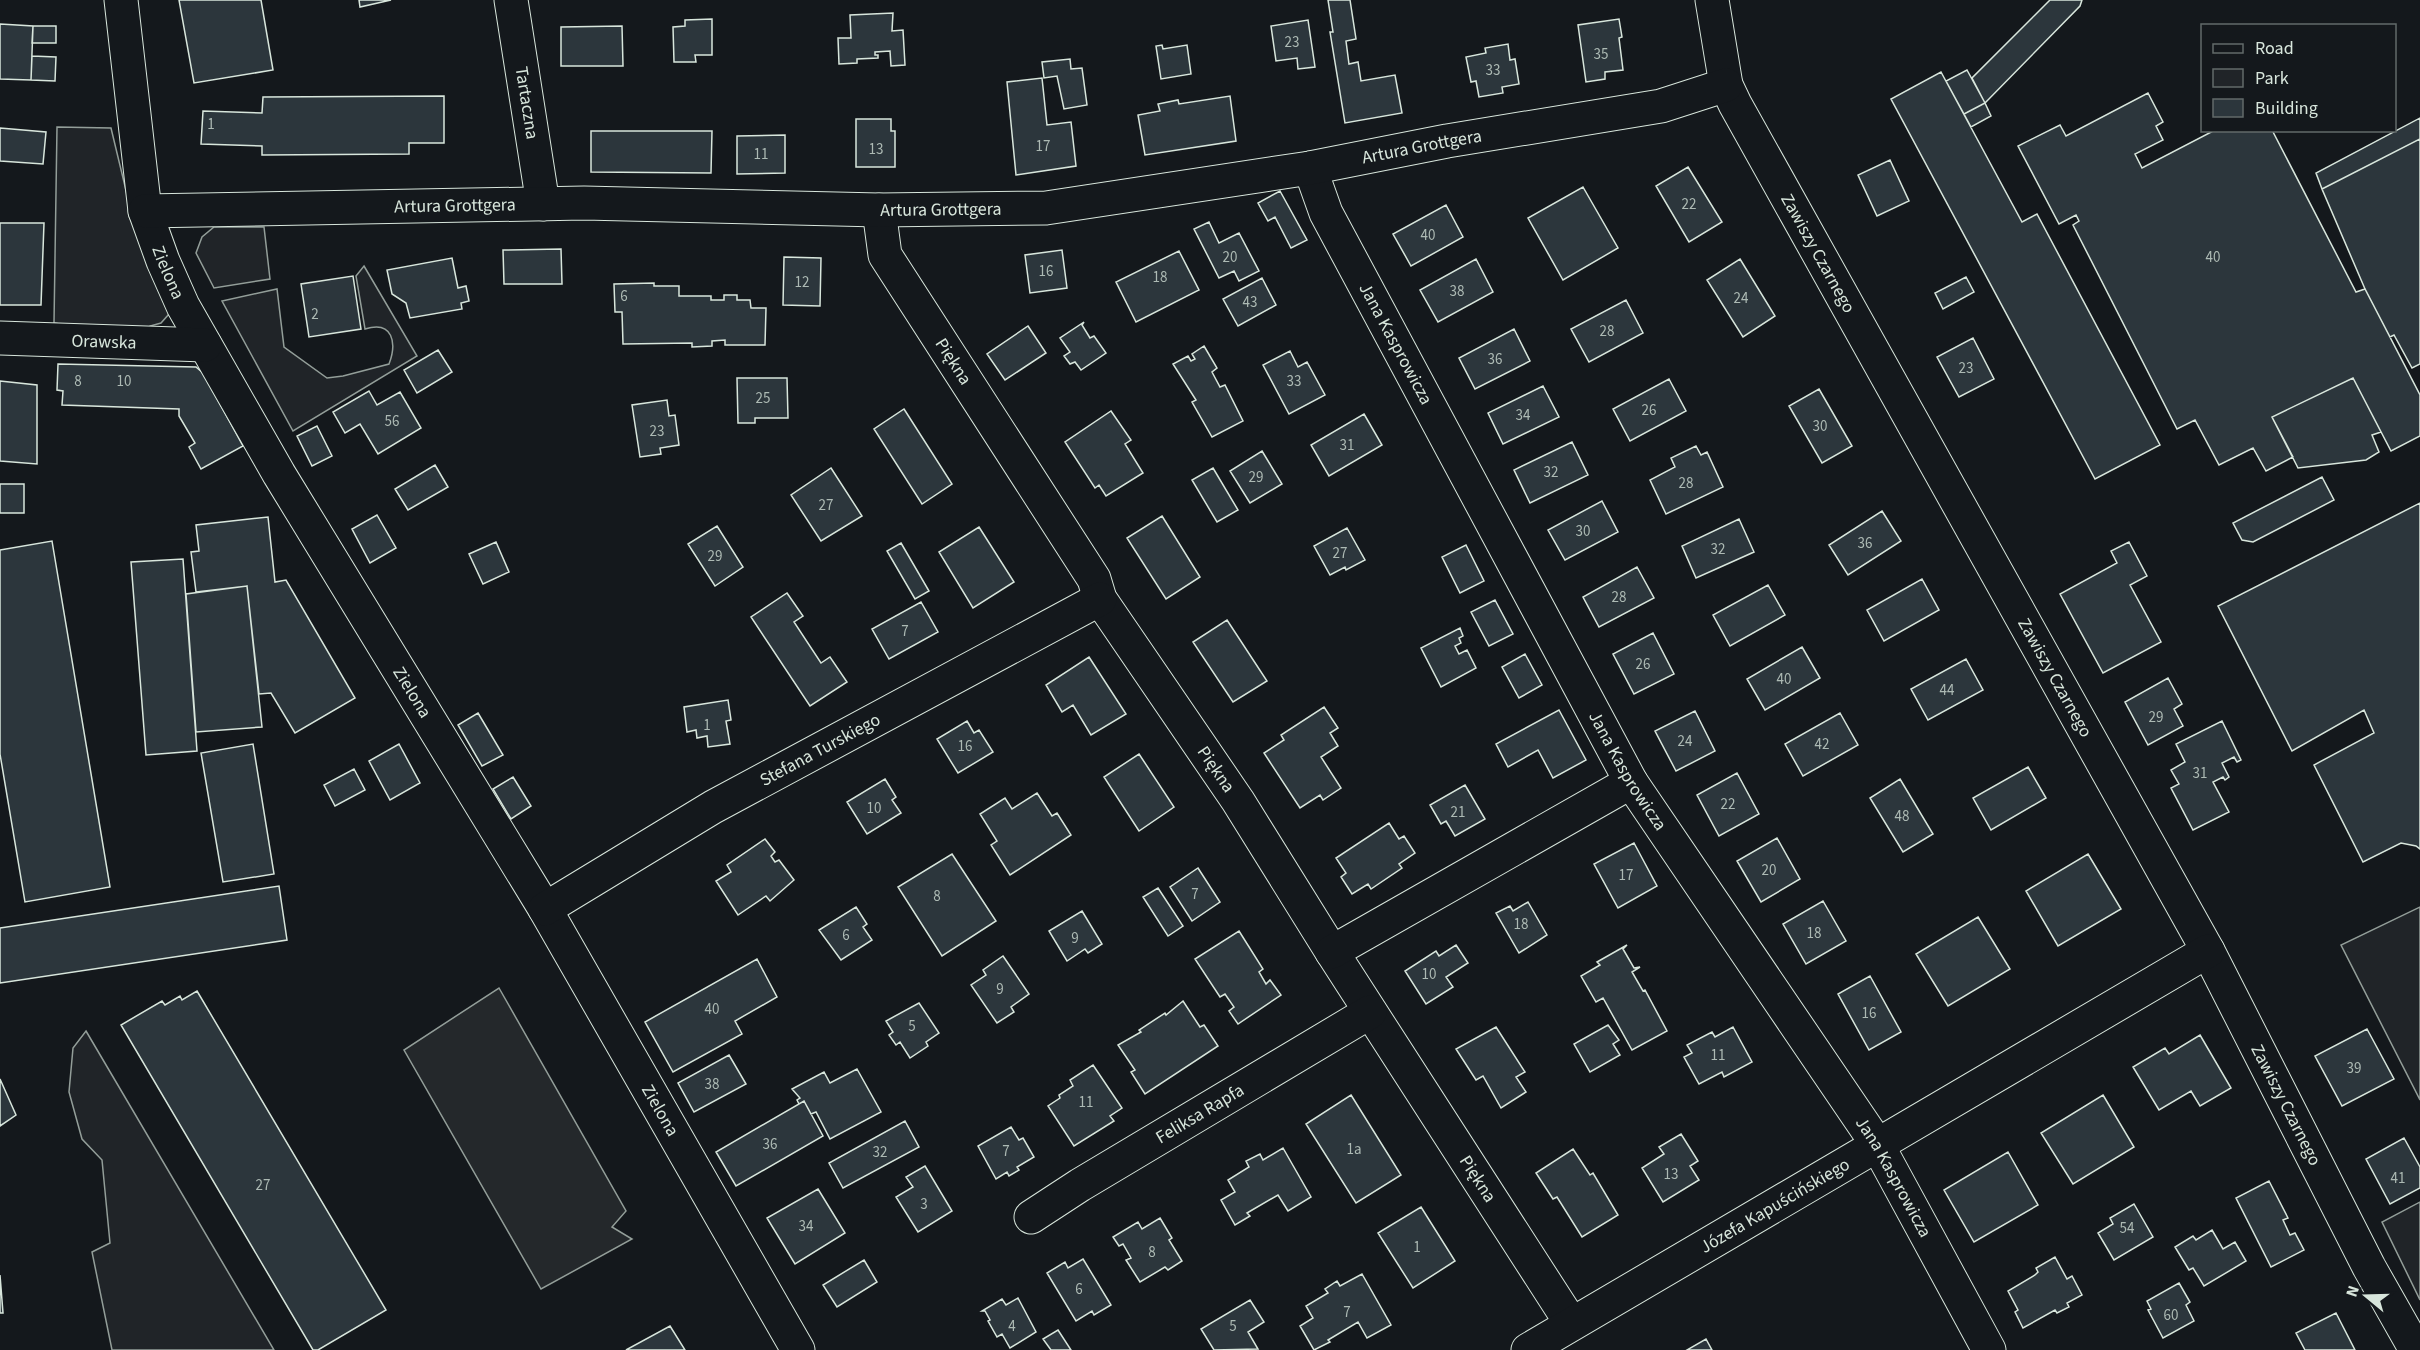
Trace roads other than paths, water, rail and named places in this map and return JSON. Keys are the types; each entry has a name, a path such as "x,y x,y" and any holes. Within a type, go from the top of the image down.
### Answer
{"street":[{"name":"Zielona","path":"121,0 145,211 183,306 279,474 545,909 798,1350"},
{"name":"Tartaczna","path":"511,0 543,204"},
{"name":"Zawiszy Czarnego","path":"1712,0 1726,85 2208,951 2369,1267 2416,1350"},
{"name":"Artura Grottgera","path":"145,211 584,202 879,210 1046,208 1310,168 1447,141 1661,106 1726,85"},
{"name":"Jana Kasprowicza","path":"1310,168 1326,213 1631,782 1877,1144 1989,1350"},
{"name":"Piękna","path":"879,210 885,255 1094,579 1100,599 1238,801 1332,952 1571,1323"},
{"name":"Orawska","path":"0,338 206,345"},
{"name":"Stefana Turskiego","path":"545,909 713,807 1100,599"},
{"path":"1332,952 1631,782"},
{"name":"Józefa Kapuścińskiego","path":"1528,1350 2208,951"},
{"name":"Feliksa Rapfa","path":"1031,1217 1080,1185 1371,1012"}]}
